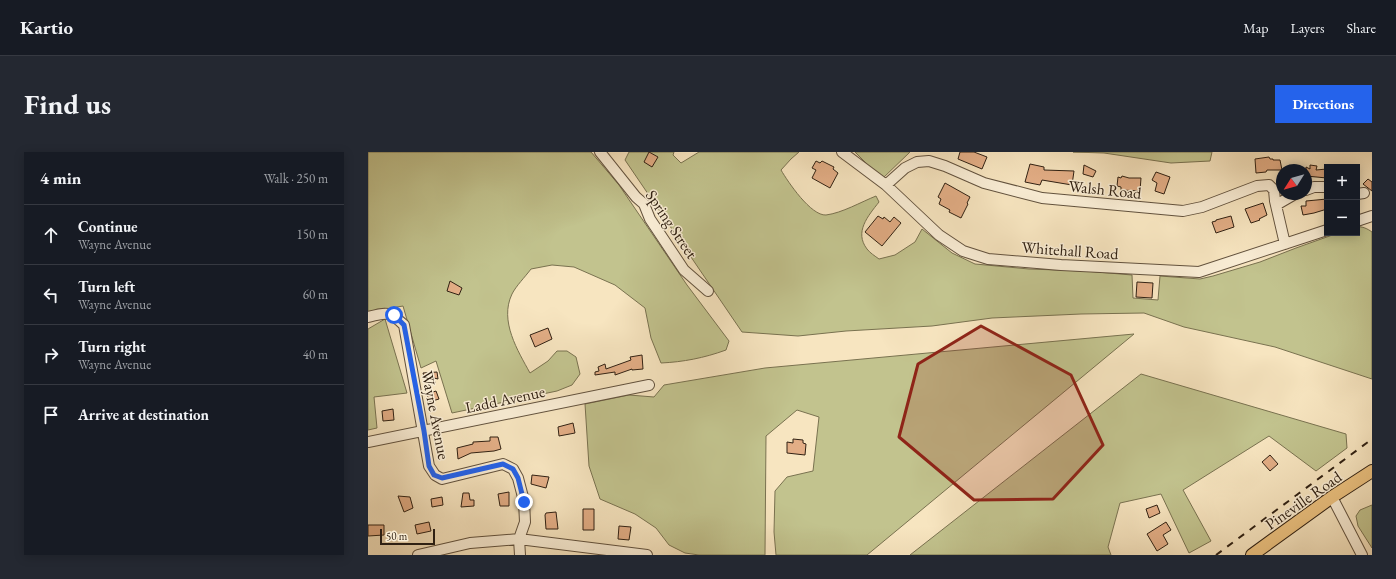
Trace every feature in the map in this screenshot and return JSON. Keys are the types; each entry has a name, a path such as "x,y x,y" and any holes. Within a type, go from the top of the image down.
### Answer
{"main road":[{"name":"Pineville Road","path":"1252,555 1332,497 1372,471"}],"street":[{"name":"Spring Street","path":"600,152 636,197 644,204 650,219 684,270 708,291"},
{"name":"Whitehall Road","path":"842,152 886,185 939,235 963,251 988,259 1199,272 1324,231"},
{"name":"Walsh Road","path":"886,185 904,168 917,162 929,161 945,166 984,183 1042,198 1183,211 1202,207 1257,186 1269,185 1274,190 1285,244"},
{"path":"1312,188 1324,187"},
{"path":"1276,205 1285,200"},
{"path":"1360,220 1372,216"},
{"name":"Wayne Avenue","path":"368,317 383,313 394,315 404,325 429,466 434,475 442,478 503,464 513,469 518,478 524,502 526,522 519,539 520,555"},
{"name":"Ladd Avenue","path":"368,442 649,385"},
{"path":"1332,497 1362,555"},
{"path":"418,555 470,542 519,539 647,555"}],"highlighted area":[{"path":"981,326 1071,375 1103,445 1053,499 974,500 899,437 918,364"}],"green space":[{"path":"368,152 591,152 619,185 687,285 729,341 726,350 694,359 661,363 651,338 645,308 615,285 574,267 552,265 531,269 512,294 509,304 509,325 520,355 530,373 548,361 557,351 567,351 576,357 580,374 572,385 557,391 452,413 436,361 421,368 403,306 368,312"},
{"path":"629,152 674,152 673,155 681,163 699,152 799,152 781,170 800,197 820,214 832,214 876,196 879,202 864,224 862,236 863,243 867,249 879,259 895,255 915,242 922,229 952,253 975,264 1029,269 1085,271 1132,275 1133,298 1158,300 1160,276 1200,279 1213,276 1260,262 1330,236 1360,236 1360,227 1363,227 1372,232 1372,379 1275,347 1184,327 1144,313 992,318 932,326 846,331 798,336 742,332 625,160"},
{"path":"855,152 910,152 882,179"},
{"path":"1073,152 1212,152 1210,161 1171,163 1104,153"},
{"path":"385,319 407,393 374,397 377,428 368,430 368,329"},
{"path":"1134,334 867,555 776,555 774,532 775,491 787,477 813,471 819,417 797,410 766,436 765,555 699,555 685,553 669,545 656,528 635,514 600,499 589,466 585,404 629,395 654,397 664,385 765,368"},
{"path":"1141,374 1346,434 1347,448 1316,471 1269,436 1183,490 1211,541 1189,553 1161,494 1120,503 1108,547 1111,555 910,555"},
{"path":"1372,505 1372,548 1358,526 1356,516 1360,510"}],"building":[{"path":"649,152 658,157 652,167 644,162"},
{"path":"960,152 974,152 987,157 982,169 958,159"},
{"path":"1269,157 1273,160 1280,160 1281,164 1276,164 1276,170 1267,170 1266,172 1256,173 1255,159"},
{"path":"816,161 820,163 822,161 834,167 833,169 838,173 830,188 812,178 816,170 812,168"},
{"path":"1030,164 1044,167 1044,170 1074,171 1072,185 1042,180 1040,185 1025,182"},
{"path":"1084,165 1096,171 1093,177 1083,174"},
{"path":"1312,165 1317,166 1316,170 1324,169 1324,178 1312,177"},
{"path":"1156,172 1170,177 1164,194 1155,191 1157,183 1152,180"},
{"path":"1122,176 1129,178 1141,178 1140,191 1121,190 1121,187 1117,186 1118,177 1121,178"},
{"path":"1368,179 1372,182 1372,191 1363,184"},
{"path":"945,183 970,197 961,218 949,212 950,210 939,204 941,199 938,197"},
{"path":"1324,199 1324,210 1303,215 1301,206 1306,206 1306,201"},
{"path":"1263,203 1267,215 1259,219 1260,220 1251,223 1245,209"},
{"path":"878,216 883,219 884,217 890,222 894,217 901,223 882,246 865,232"},
{"path":"1231,216 1234,227 1216,233 1212,222"},
{"path":"450,281 462,288 459,295 447,291"},
{"path":"1137,282 1153,283 1152,298 1136,297"},
{"path":"548,328 552,339 535,347 530,335"},
{"path":"642,355 643,369 632,369 615,375 615,372 595,375 595,372 599,371 598,367 605,364 606,369 631,360 630,357"},
{"path":"437,372 438,379 434,378 435,383 426,383 423,373"},
{"path":"436,391 439,399 429,402 427,394"},
{"path":"393,409 394,420 383,421 382,411"},
{"path":"573,423 575,433 559,436 558,427"},
{"path":"490,437 498,437 501,449 471,453 458,459 457,448 473,444 473,442 490,441"},
{"path":"793,439 803,440 803,443 806,444 805,455 787,453 787,442 793,443"},
{"path":"1270,455 1278,464 1270,471 1262,462"},
{"path":"532,475 549,477 546,488 531,484"},
{"path":"509,492 509,506 500,506 498,494"},
{"path":"463,493 469,493 470,500 474,500 474,506 461,507"},
{"path":"398,496 410,497 413,508 404,512"},
{"path":"442,497 443,505 432,507 431,499"},
{"path":"1157,505 1160,513 1149,518 1146,509"},
{"path":"583,509 594,509 594,530 583,530"},
{"path":"556,512 558,529 546,529 546,513"},
{"path":"429,522 431,531 417,534 415,525"},
{"path":"1166,522 1171,530 1163,535 1168,544 1157,551 1147,534"},
{"path":"368,525 384,525 384,535 368,536"},
{"path":"619,526 631,527 629,540 618,539"}],"railway":[{"path":"1216,555 1372,439"}],"route":[{"path":"394,315 404,325 429,466 434,475 442,478 503,464 513,469 518,478 524,502"}]}
